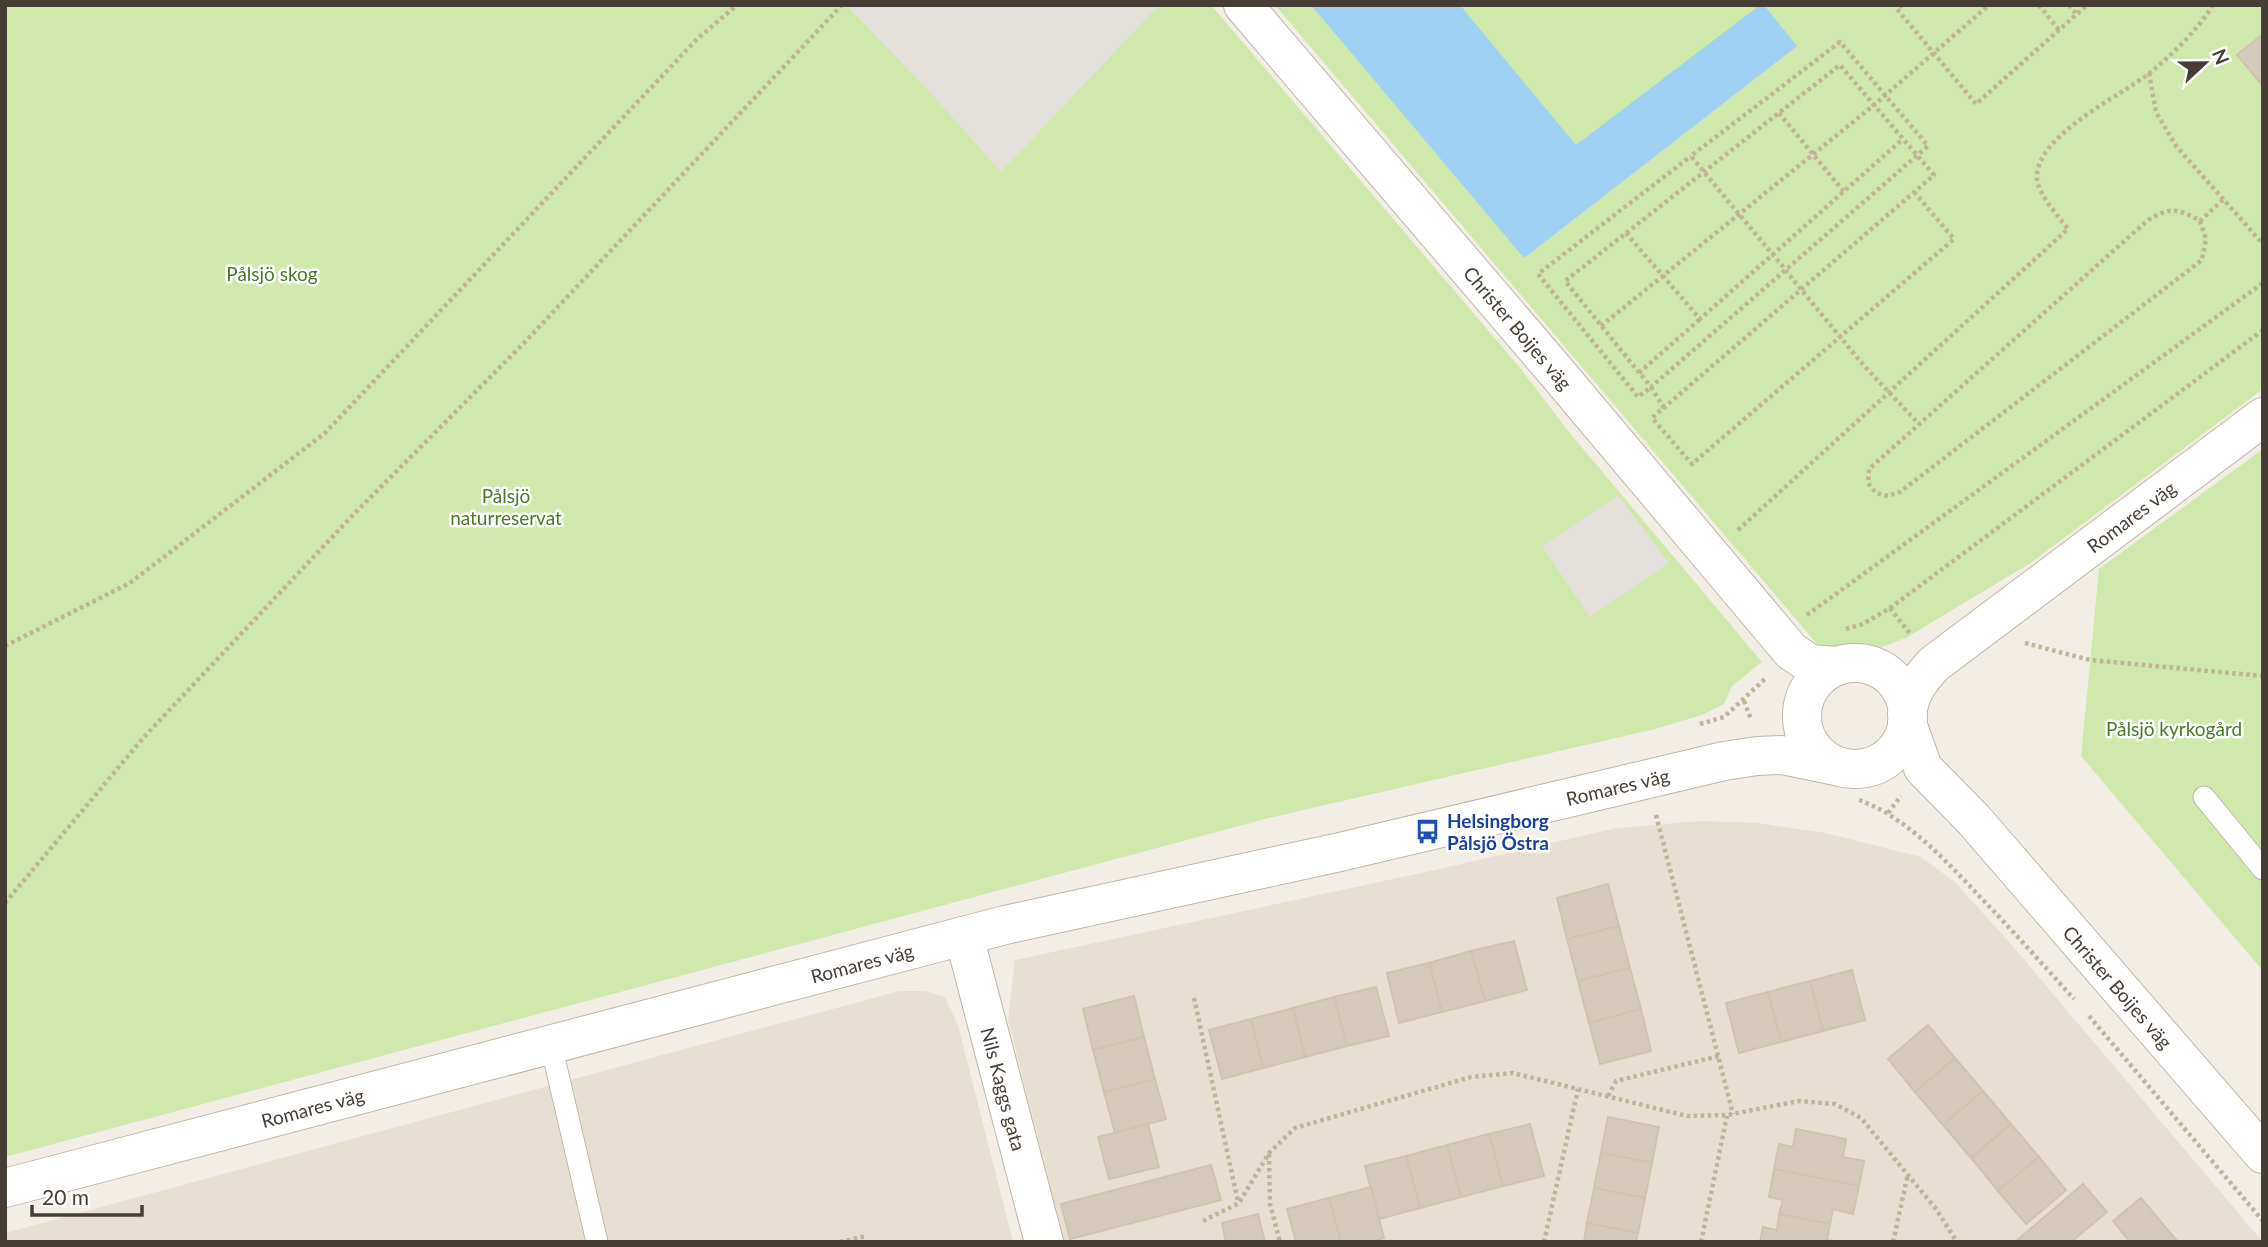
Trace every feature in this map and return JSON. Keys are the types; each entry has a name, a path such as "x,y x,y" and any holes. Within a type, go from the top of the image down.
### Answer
{"street":[{"name":"Christer Boijes väg","path":"1243,5 1791,651 1829,678 1880,670 1894,681 1904,697 1907,719 1923,768 1973,820 2263,1154"},
{"name":"Romares väg","path":"5,1188 1005,925 1340,852 1724,761 1757,755 1782,755 1850,778 1891,754 1899,745 1907,719 1909,697 1934,664 2263,417"},
{"path":"1850,778 1814,751 1804,733 1802,713 1829,678 1913,669 1934,664"},
{"name":"Romares väg","path":"1724,761 1785,719 1829,678"},
{"name":"Christer Boijes väg","path":"1850,778 1901,782 1973,820"},
{"name":"Nils Kaggs gata","path":"964,936 1044,1242"}],"lane":[{"path":"2204,797 2263,869"},
{"path":"551,1045 597,1242"}],"path":[{"path":"5,646 130,583 324,433 697,39 737,5"},
{"path":"5,903 154,727 353,515 522,345 842,5"},
{"path":"1902,5 1897,9 1976,104 2087,5"},
{"path":"1601,326 1874,105 1989,5"},
{"path":"2039,5 2059,30"},
{"path":"2069,5 2077,15"},
{"path":"1737,531 2068,229 2047,201 2037,180 2040,159 2057,138 2149,73 2173,52 2213,5"},
{"path":"1840,42 1885,95 1928,146 1638,397 1538,274 1840,42"},
{"path":"1664,408 1651,387 1565,281 1840,65 1934,175 1914,192 1801,289 1664,408 1652,418 1692,464 1954,239 1914,192"},
{"path":"2149,73 2157,112 2176,146 2263,244"},
{"path":"1779,113 1844,192"},
{"path":"1639,373 1903,139"},
{"path":"1691,156 1866,367 1919,424"},
{"path":"2200,221 2224,199"},
{"path":"2165,210 2184,212 2200,221 2206,239 2202,260 1900,492 1888,496 1876,494 1868,483 1869,469 2147,220 2165,210"},
{"path":"1626,233 1700,319"},
{"path":"1798,606 1806,616 2263,283"},
{"path":"1791,651 1815,639 1863,624 1890,607 2263,330"},
{"path":"1978,631 2091,660 2263,676"},
{"path":"1744,701 1759,738"},
{"path":"1850,778 1960,876 2077,1002"},
{"path":"1653,804 1719,1056 1730,1115 1701,1242"},
{"path":"1194,998 1239,1203"},
{"path":"2085,1012 2263,1221"},
{"path":"1608,1096 1616,1081 1719,1056"},
{"path":"1203,1221 1239,1203 1269,1153 1295,1128 1471,1077 1513,1073 1687,1116 1730,1115 1798,1101 1835,1104 1861,1118 1936,1209 1957,1242"},
{"path":"1544,1242 1578,1089"},
{"path":"1269,1153 1270,1204 1280,1242"},
{"path":"1893,1242 1908,1174"},
{"path":"840,1242 866,1236"}],"shaded area":[{"path":"846,5 1159,5 1001,172 929,91"},
{"path":"1618,495 1669,563 1590,617 1542,546"},
{"path":"1700,821 1758,823 1826,833 1921,857 1955,882 2010,943 2263,1242 1064,1242 1008,1020 1015,960 1435,870 1616,828"},
{"path":"899,991 925,991 945,997 958,1025 1013,1242 5,1242 5,1233"}],"green space":[{"name":"Pålsjö naturreservat","path":"5,5 1211,5 1521,369 1569,432 1762,662 1732,686 1724,704 1702,715 1655,729 1269,818 5,1157"},
{"path":"1275,5 2263,5 2263,389 2032,562 1906,638 1855,657 1822,650"},
{"name":"Pålsjö kyrkogård","path":"2263,449 2263,971 2081,756 2099,569"}],"water":[{"path":"1311,5 1460,5 1576,145 1760,5 1764,5 1797,46 1524,258"}],"building":[{"path":"2263,34 2263,86 2237,55"},
{"path":"1608,884 1619,926 1567,939 1557,898"},
{"path":"1619,926 1630,968 1578,981 1567,939"},
{"path":"1514,941 1527,990 1485,1001 1471,951"},
{"path":"1471,951 1485,1001 1442,1012 1429,963"},
{"path":"1429,963 1442,1012 1399,1023 1387,973"},
{"path":"1630,968 1641,1009 1589,1023 1578,981"},
{"path":"1852,970 1865,1020 1823,1031 1810,981"},
{"path":"1810,981 1823,1031 1781,1042 1768,992"},
{"path":"1376,987 1389,1036 1347,1046 1334,997"},
{"path":"1768,992 1781,1042 1739,1053 1726,1003"},
{"path":"1134,996 1144,1037 1093,1050 1083,1009"},
{"path":"1334,997 1347,1046 1305,1057 1293,1008"},
{"path":"1293,1008 1305,1057 1263,1068 1251,1019"},
{"path":"1641,1009 1651,1051 1600,1064 1589,1023"},
{"path":"1251,1019 1263,1068 1222,1079 1209,1030"},
{"path":"1928,1025 1955,1058 1915,1092 1888,1059"},
{"path":"1144,1037 1155,1079 1104,1092 1093,1050"},
{"path":"1955,1058 1983,1091 1943,1125 1915,1092"},
{"path":"1155,1079 1166,1119 1115,1133 1104,1092"},
{"path":"1983,1091 2011,1124 1971,1158 1943,1125"},
{"path":"1608,1117 1659,1127 1652,1163 1601,1153"},
{"path":"1148,1124 1159,1167 1109,1179 1098,1137"},
{"path":"1530,1124 1544,1176 1503,1186 1489,1134"},
{"path":"2011,1124 2039,1157 1998,1191 1971,1158"},
{"path":"1796,1129 1846,1139 1843,1157 1864,1161 1859,1186 1774,1169 1779,1144 1793,1147"},
{"path":"1489,1134 1503,1186 1461,1197 1447,1145"},
{"path":"1447,1145 1461,1197 1420,1208 1406,1156"},
{"path":"1601,1153 1652,1163 1645,1198 1594,1188"},
{"path":"1406,1156 1420,1208 1379,1219 1365,1166"},
{"path":"2039,1157 2066,1190 2026,1224 1998,1191"},
{"path":"1211,1165 1221,1200 1070,1239 1061,1204"},
{"path":"1774,1169 1859,1186 1853,1214 1833,1209 1830,1224 1779,1214 1783,1200 1769,1197"},
{"path":"2083,1184 2107,1212 2071,1242 2015,1242"},
{"path":"1371,1187 1384,1238 1370,1242 1341,1242 1329,1198"},
{"path":"1594,1188 1645,1198 1638,1233 1587,1223"},
{"path":"1329,1198 1341,1242 1296,1242 1287,1209"},
{"path":"2141,1198 2178,1242 2130,1242 2113,1221"},
{"path":"1258,1214 1265,1242 1226,1242 1222,1223"},
{"path":"1779,1214 1830,1224 1827,1240 1837,1242 1760,1242 1763,1227 1777,1230"},
{"path":"1587,1223 1638,1233 1636,1242 1584,1242"}],"place":[{"name":"Helsingborg Pålsjö Östra","path":"1427,831"}],"park label":[{"name":"Pålsjö skog","path":"272,273"}]}
